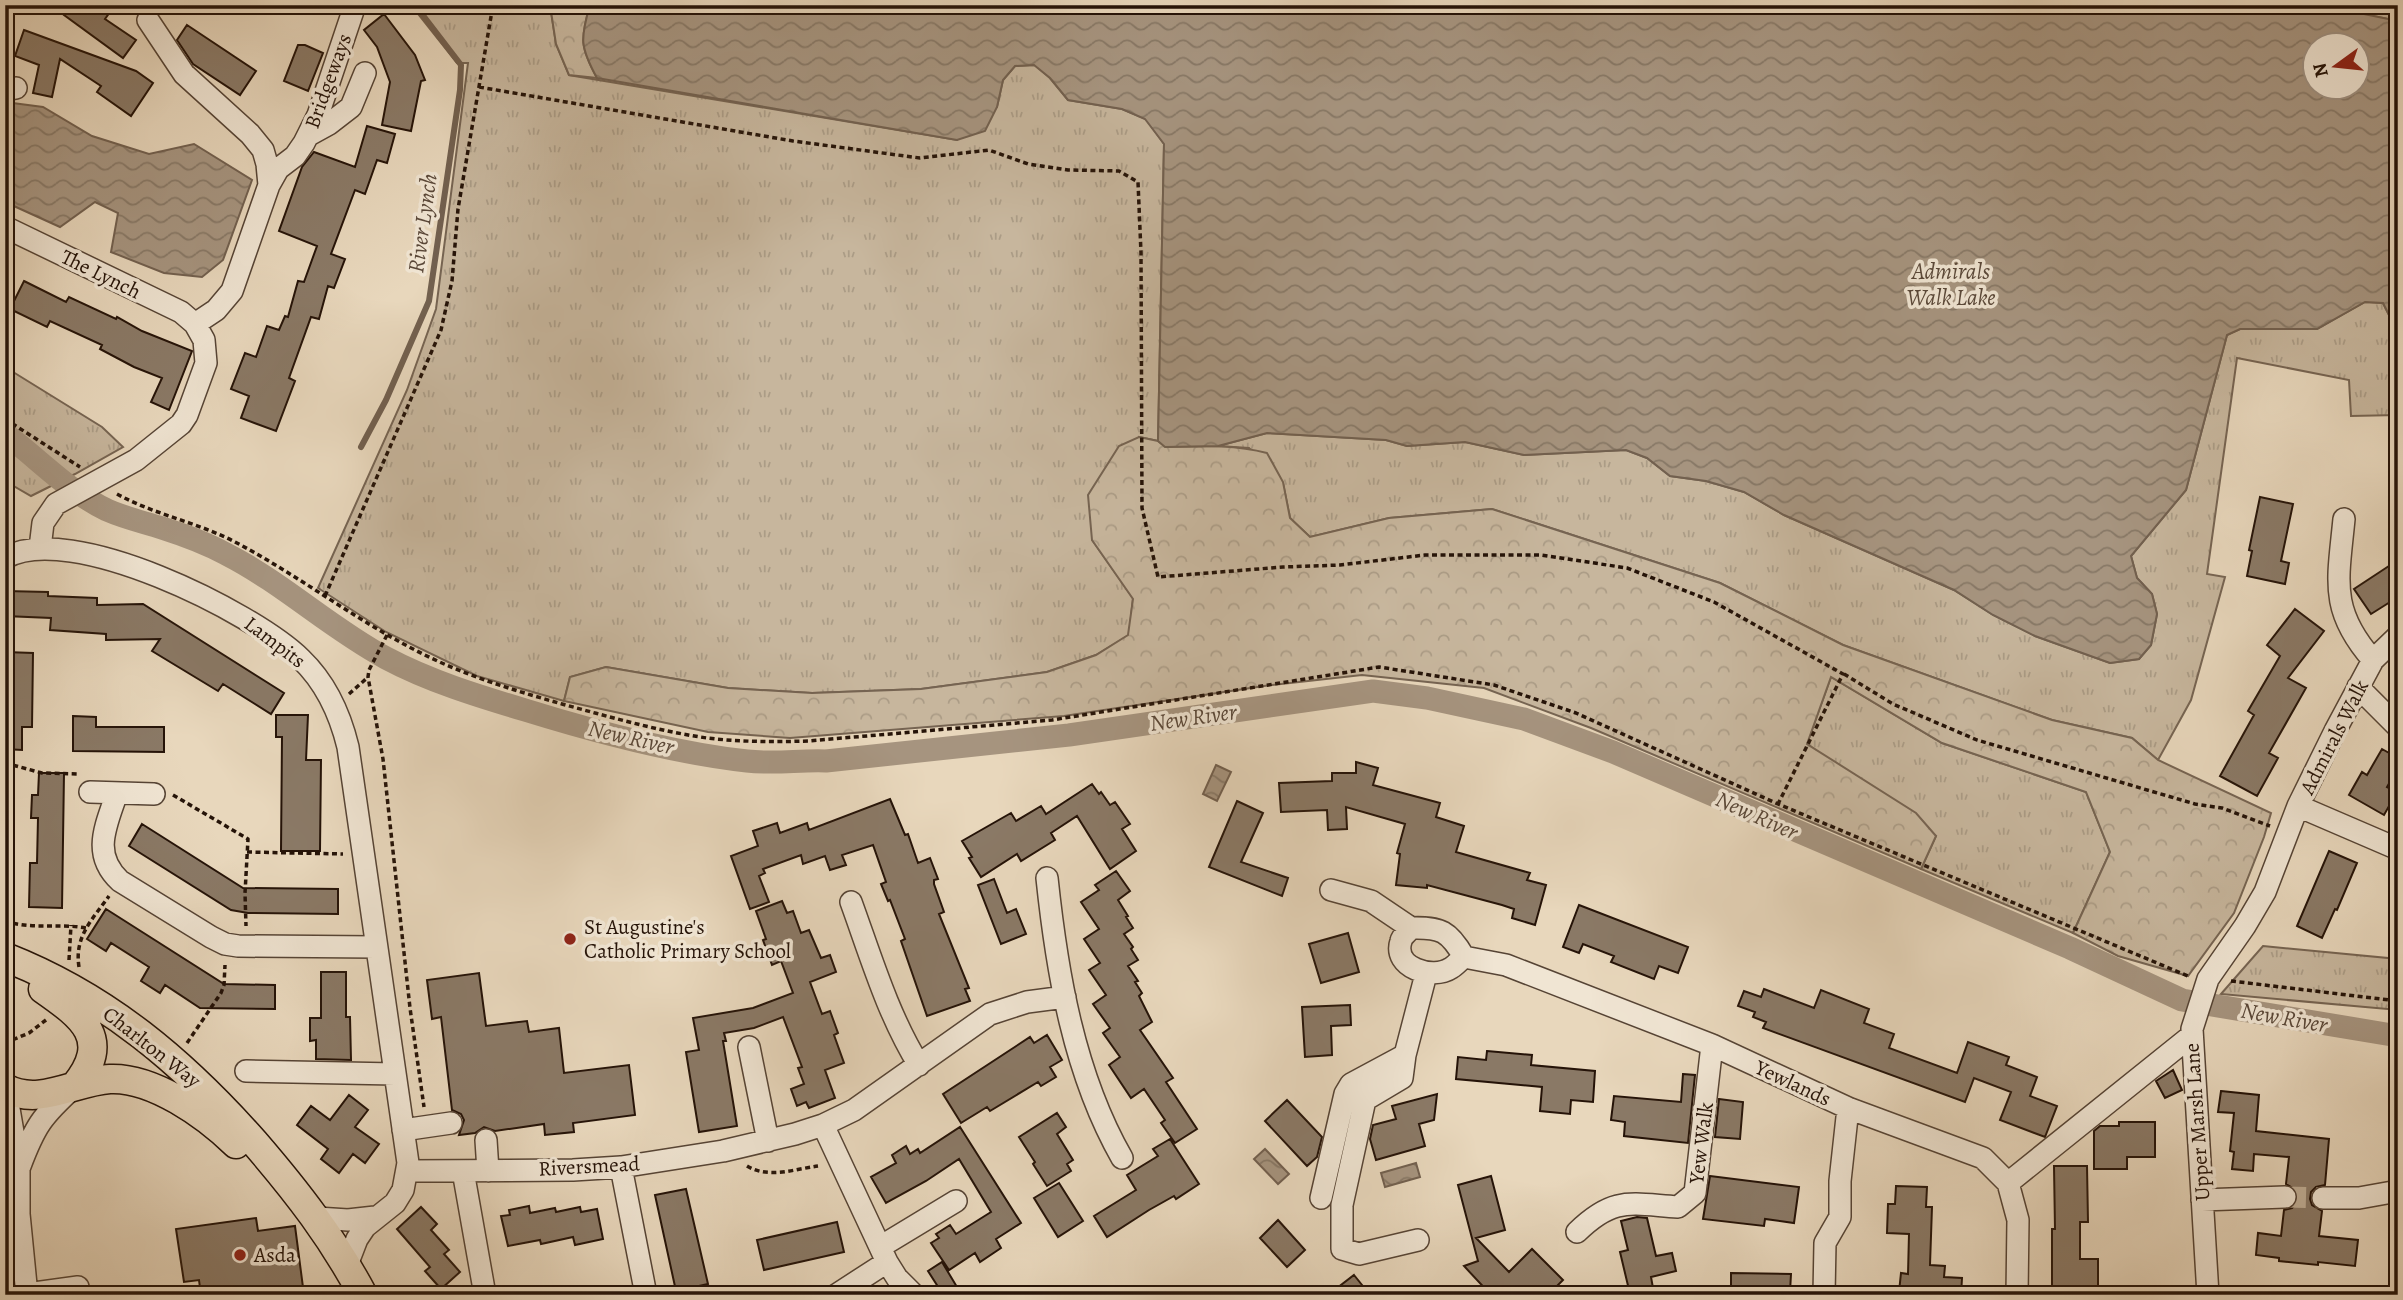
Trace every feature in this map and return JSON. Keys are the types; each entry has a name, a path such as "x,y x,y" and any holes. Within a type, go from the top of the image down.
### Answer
{"main road":[{"name":"Charlton Way","path":"5,957 71,987 154,1044 210,1093 317,1218 363,1295"},
{"name":"Charlton Way","path":"5,962 73,1011 84,1022 90,1034 93,1051 88,1070 75,1086"},
{"name":"Charlton Way","path":"5,1088 13,1093 42,1094 75,1086 126,1080 152,1088 202,1116 240,1147 275,1167"}],"street":[{"name":"Bridgeways","path":"269,185 278,169 295,156 309,135 355,5"},
{"path":"40,548 43,523 55,505 152,449 181,424 187,415 206,363 204,340 195,324 216,310 232,291 269,185 263,150 250,134 184,74 148,20"},
{"path":"309,135 351,107 365,73"},
{"name":"The Lynch","path":"5,227 181,312 195,324"},
{"path":"2344,519 2339,569 2340,602 2348,628 2373,660"},
{"name":"Lampits","path":"5,558 21,551 40,548 86,554 178,584 278,638 302,660 332,701 341,719 348,747 408,1171 403,1190 395,1203 375,1217 357,1239 347,1265"},
{"name":"Admirals Walk","path":"2298,806 2373,660 2398,636"},
{"path":"2358,687 2398,727"},
{"path":"90,792 154,794"},
{"path":"117,793 102,846 110,873 225,944 376,947"},
{"path":"2298,806 2398,849"},
{"name":"Upper Marsh Lane","path":"2207,1295 2191,1032 2208,979 2260,901 2298,806"},
{"path":"1047,878 1065,997 1079,1054 1096,1104 1122,1158"},
{"path":"1331,890 1371,901 1412,928 1440,929 1453,939 1464,957 1443,972 1426,974 1410,967 1400,954 1401,940 1412,928"},
{"path":"850,902 888,1001 919,1065"},
{"name":"Yewlands","path":"1464,957 1506,965 1712,1045 1848,1108 1983,1158 2008,1183 2018,1220 2017,1295"},
{"path":"1418,1240 1359,1254 1342,1249 1342,1205 1365,1100 1402,1078 1405,1055 1426,974"},
{"name":"Riversmead","path":"408,1171 621,1167 768,1141 824,1125 855,1110 990,1014 1027,1002 1065,997"},
{"path":"2008,1183 2191,1032"},
{"name":"Yew Walk","path":"1577,1232 1595,1214 1620,1204 1678,1207 1695,1193 1712,1045"},
{"path":"749,1047 768,1141"},
{"path":"1321,1198 1345,1094 1352,1084 1405,1055"},
{"path":"247,1070 395,1074"},
{"path":"19,1167 33,1131 50,1109 75,1086"},
{"path":"5,1097 9,1103 19,1167 19,1214 27,1295 78,1287"},
{"path":"1824,1295 1825,1243 1840,1217 1840,1181 1848,1108"},
{"path":"403,1130 451,1123"},
{"path":"824,1125 884,1254 897,1278 914,1295"},
{"path":"486,1140 488,1171"},
{"path":"621,1167 646,1295"},
{"path":"463,1171 485,1295"},
{"path":"2323,1198 2360,1198 2398,1191"},
{"path":"2202,1200 2285,1197"},
{"path":"836,1295 884,1254 956,1201"},
{"path":"317,1218 348,1220 375,1217"}],"path":[{"path":"326,596 441,330 452,281 458,209 493,5"},
{"path":"478,87 793,141 920,158 989,150 1028,164 1068,170 1119,171 1138,182 1141,253 1142,508 1158,577 1340,565 1425,555 1541,555 1627,568 1714,602 1893,704 1977,740 2195,804 2222,808 2288,833"},
{"path":"5,418 85,470 95,483 143,508 212,531 235,542 419,652 482,679 633,724 707,738 774,742 1052,720 1379,667 1494,685 1576,713 1778,804 2190,976 2398,1001"},
{"path":"387,635 369,670 369,684 383,759 410,1008 427,1127"},
{"path":"1778,804 1843,674"},
{"path":"5,763 42,773 82,774 88,779 90,792"},
{"path":"154,794 169,793 248,839 244,904 248,946"},
{"path":"247,852 364,855"},
{"path":"83,972 78,965 77,950 86,928 120,881"},
{"path":"5,921 21,925 71,925 86,928"},
{"path":"70,958 71,925"},
{"path":"185,1045 221,993 225,978 225,944"},
{"path":"5,1043 29,1033 49,1015"},
{"path":"723,1151 755,1171 769,1173 841,1162"}],"green space":[{"path":"411,5 550,5 556,44 569,75 957,140 997,107 1003,80 1015,66 1035,65 1068,100 1122,109 1146,119 1164,144 1158,441 1139,437 1092,540 1133,598 1129,635 1096,655 1047,672 921,689 812,693 728,688 606,667 570,677 564,701 477,676 386,632 318,588 407,390 436,309 468,63 457,63"},
{"path":"550,5 590,5 583,43 597,78 569,75 556,44"},
{"path":"2320,5 2398,5 2398,21"},
{"path":"2365,302 2383,303 2398,333 2398,415 2351,416 2349,380 2237,358 2207,574 2225,577 2191,700 2158,760 2132,738 2052,720 1843,645 1720,583 1492,509 1389,518 1310,537 1290,518 1283,483 1249,448 1218,446 1267,433 1386,440 1407,446 1465,442 1524,455 1626,450 1647,458 1670,476 1706,481 1744,492 1784,515 1954,590 1993,615 2035,636 2110,663 2139,659 2151,645 2157,614 2152,594 2137,578 2131,556 2186,490 2227,335 2240,329 2317,329"},
{"path":"5,367 102,427 123,447 31,496 5,481"},
{"path":"1139,437 1158,441 1166,447 1230,447 1267,453 1283,482 1290,518 1310,537 1389,518 1492,509 1720,583 1843,645 2052,720 2132,738 2158,760 2271,813 2264,837 2234,913 2188,976 2118,956 2073,933 2110,852 2086,792 1942,743 1831,677 1807,744 1916,813 1936,836 1921,869 1591,728 1484,688 1362,675 1264,686 1064,716 790,738 708,732 564,701 570,677 606,667 728,688 812,693 921,689 1047,672 1096,655 1128,635 1133,599 1092,540 1088,495 1119,446"},
{"path":"1831,677 1942,743 2086,792 2110,852 2073,933 1921,869 1936,836 1807,744"},
{"path":"2263,946 2398,959 2398,1010 2221,994"}],"water":[{"name":"Admirals Walk Lake","path":"590,5 2320,5 2398,21 2398,333 2383,303 2365,302 2317,329 2240,329 2227,335 2186,490 2131,556 2137,578 2152,594 2157,614 2151,645 2139,659 2110,663 2035,636 1993,615 1954,590 1784,515 1744,492 1706,481 1670,476 1647,458 1626,450 1524,455 1465,442 1407,446 1386,440 1267,433 1218,446 1165,447 1158,441 1164,144 1145,119 1122,109 1068,100 1050,78 1034,65 1015,66 1003,80 997,107 985,131 957,140 597,78 587,58 583,35"},
{"path":"5,102 43,107 92,136 149,154 194,144 252,180 223,260 202,277 164,273 111,252 118,213 95,202 60,227 5,202"},
{"path":"1216,765 1231,772 1217,801 1203,794"},
{"path":"1265,1149 1289,1174 1278,1184 1254,1159"},
{"path":"1416,1163 1420,1177 1385,1187 1381,1173"}],"building":[{"path":"71,5 115,5 105,19 136,40 123,58 64,15"},
{"path":"384,14 415,55 425,80 421,81 411,131 382,125 390,82 377,47 364,30"},
{"path":"187,25 256,71 240,95 193,64 177,40"},
{"path":"24,30 136,71 153,83 131,116 97,92 101,86 60,59 52,97 33,93 39,65 15,56"},
{"path":"298,45 305,45 323,53 308,91 284,81"},
{"path":"367,126 395,134 387,163 377,160 365,194 355,190 331,254 345,259 334,288 328,286 319,319 311,317 289,378 295,381 276,431 241,418 249,396 231,389 245,353 256,357 267,326 279,330 285,316 288,317 298,281 304,282 317,246 279,231 302,167 314,152 355,167"},
{"path":"24,281 66,302 69,297 192,351 169,410 151,402 162,378 134,367 100,349 102,345 50,321 47,327 10,309"},
{"path":"2260,497 2293,504 2281,561 2289,563 2285,584 2247,576 2252,551 2249,550"},
{"path":"2398,560 2398,597 2371,614 2354,589"},
{"path":"5,591 48,592 48,596 97,598 97,605 143,604 284,693 271,714 223,684 218,691 152,651 160,639 106,640 106,634 50,630 51,618 5,616"},
{"path":"2295,609 2324,631 2288,678 2306,688 2269,753 2278,758 2257,796 2220,776 2254,715 2248,711 2280,656 2267,645"},
{"path":"5,652 33,653 32,727 22,727 22,750 5,749"},
{"path":"276,715 308,715 306,760 321,760 320,851 281,851 282,737 276,737"},
{"path":"73,716 96,717 96,727 164,727 164,752 73,751"},
{"path":"2382,749 2398,758 2398,768 2387,787 2397,792 2384,815 2349,795 2362,772 2367,775"},
{"path":"1356,762 1378,768 1373,785 1440,803 1436,817 1464,826 1456,852 1530,873 1527,880 1546,885 1535,925 1512,918 1514,909 1502,905 1427,885 1427,888 1396,885 1400,854 1397,853 1405,824 1346,807 1347,829 1328,830 1327,810 1281,812 1279,783 1332,781 1332,773 1356,773"},
{"path":"39,773 64,773 62,908 29,907 30,863 37,863 38,818 31,818 32,795 38,795"},
{"path":"1092,784 1110,805 1115,802 1130,824 1122,829 1136,851 1110,869 1077,816 1051,833 1055,840 1021,861 1017,854 981,877 962,841 1011,813 1016,821 1041,806 1046,814"},
{"path":"890,799 905,835 908,834 918,863 930,858 938,879 934,880 934,884 944,912 939,914 969,988 965,989 970,1001 927,1016 901,941 905,939 881,884 886,882 873,845 842,855 846,865 830,870 825,856 803,864 801,855 763,869 765,873 759,876 769,902 750,909 731,856 758,846 753,831 777,823 780,833 807,823 809,830"},
{"path":"1237,801 1263,813 1241,862 1288,878 1282,896 1209,867"},
{"path":"142,824 243,888 338,889 338,914 248,913 231,910 129,846"},
{"path":"2329,851 2357,863 2322,938 2297,926"},
{"path":"1116,871 1130,891 1118,900 1133,928 1124,934 1138,960 1128,966 1138,981 1135,982 1142,993 1139,996 1152,1022 1140,1030 1173,1078 1166,1082 1197,1129 1175,1143 1161,1123 1165,1120 1144,1089 1131,1098 1109,1065 1120,1057 1103,1033 1110,1028 1093,1004 1106,995 1089,970 1100,963 1084,939 1099,929 1081,902 1099,890 1095,885"},
{"path":"994,879 1007,913 1016,909 1026,934 1001,944 978,885"},
{"path":"782,901 787,913 793,911 801,933 809,930 821,958 830,955 836,972 810,982 822,1014 830,1011 838,1033 834,1035 844,1063 825,1070 835,1098 809,1108 806,1102 797,1106 791,1089 804,1084 798,1068 802,1067 783,1017 754,1028 724,1033 737,1126 699,1132 686,1052 699,1050 693,1018 753,1008 793,993 781,961 772,965 756,911"},
{"path":"1579,905 1688,947 1678,973 1659,966 1654,979 1611,962 1614,956 1583,944 1579,953 1563,947"},
{"path":"106,909 224,984 275,985 275,1009 200,1008 165,985 160,993 141,981 149,967 111,943 106,951 87,939"},
{"path":"1348,933 1359,972 1321,983 1309,944"},
{"path":"321,972 346,972 346,1017 350,1017 351,1060 316,1059 316,1040 310,1041 310,1018 321,1018"},
{"path":"479,973 486,1026 527,1021 529,1032 559,1028 564,1073 629,1065 635,1115 573,1123 574,1132 545,1135 544,1124 495,1131 484,1127 475,1133 459,1135 464,1120 461,1114 452,1110 441,1017 432,1019 427,980"},
{"path":"1764,989 1814,1008 1821,990 1869,1009 1864,1023 1894,1034 1889,1048 1957,1073 1968,1042 2009,1057 2006,1065 2037,1077 2030,1096 2057,1106 2045,1137 2000,1120 2011,1092 1974,1078 1965,1102 1763,1028 1766,1022 1753,1017 1755,1012 1738,1006 1744,991 1761,997"},
{"path":"1350,1005 1351,1025 1331,1026 1332,1055 1305,1057 1302,1007"},
{"path":"1047,1035 1062,1060 1050,1067 1056,1077 1041,1086 1038,1082 990,1111 987,1107 961,1123 943,1094 1030,1037 1034,1043"},
{"path":"1487,1051 1532,1055 1531,1065 1595,1071 1593,1102 1571,1100 1570,1114 1540,1111 1542,1087 1456,1079 1458,1057 1486,1060"},
{"path":"2173,1070 2182,1090 2165,1098 2156,1081"},
{"path":"1683,1074 1695,1075 1688,1143 1624,1136 1625,1122 1611,1120 1614,1096 1681,1102"},
{"path":"2221,1091 2259,1095 2256,1131 2329,1139 2325,1185 2316,1187 2311,1192 2310,1199 2312,1205 2322,1211 2319,1236 2358,1240 2355,1266 2279,1261 2279,1258 2256,1255 2258,1233 2281,1236 2284,1210 2297,1203 2298,1196 2296,1190 2286,1184 2289,1157 2254,1154 2253,1171 2232,1169 2234,1152 2230,1151 2234,1113 2218,1112"},
{"path":"1437,1094 1434,1120 1419,1124 1425,1146 1376,1160 1370,1139 1373,1125 1396,1119 1392,1106"},
{"path":"349,1095 368,1110 355,1127 379,1144 365,1163 353,1154 339,1173 321,1159 328,1149 297,1125 311,1106 330,1120"},
{"path":"1719,1099 1743,1102 1740,1139 1715,1137"},
{"path":"1287,1100 1322,1137 1317,1157 1307,1166 1265,1121"},
{"path":"1057,1113 1066,1127 1057,1134 1073,1160 1067,1164 1071,1171 1047,1186 1019,1137"},
{"path":"2119,1122 2155,1122 2155,1157 2127,1157 2127,1169 2094,1169 2094,1131 2100,1126 2119,1126"},
{"path":"960,1127 1021,1223 996,1239 1001,1248 980,1262 975,1253 949,1270 931,1243 939,1238 936,1234 950,1225 956,1234 991,1212 959,1159 886,1203 871,1177 896,1163 892,1155 906,1146 910,1154 918,1149 920,1153"},
{"path":"1170,1139 1199,1184 1176,1199 1174,1196 1149,1210 1107,1237 1094,1216 1136,1190 1127,1175 1158,1156 1153,1149"},
{"path":"2054,1166 2087,1166 2088,1222 2080,1222 2080,1259 2098,1259 2098,1286 2052,1286"},
{"path":"1491,1176 1505,1230 1476,1238 1509,1272 1532,1249 1563,1280 1548,1295 1491,1295 1464,1266 1478,1261 1458,1185"},
{"path":"1710,1176 1799,1187 1794,1223 1765,1219 1764,1226 1703,1219"},
{"path":"1059,1183 1083,1221 1058,1237 1034,1198"},
{"path":"1896,1186 1927,1187 1926,1207 1932,1207 1930,1265 1945,1266 1944,1277 1962,1278 1961,1295 1899,1292 1901,1273 1908,1274 1909,1234 1887,1233 1888,1204 1895,1204"},
{"path":"686,1189 708,1284 676,1291 655,1195"},
{"path":"529,1206 530,1213 555,1208 556,1212 580,1207 581,1212 597,1209 603,1239 575,1245 573,1237 541,1244 540,1240 508,1246 501,1216 510,1215 509,1210"},
{"path":"421,1207 437,1224 431,1230 449,1250 444,1254 460,1272 441,1289 425,1271 430,1267 397,1229"},
{"path":"1637,1217 1647,1218 1656,1256 1672,1253 1676,1271 1651,1277 1653,1288 1630,1294 1620,1252 1628,1250 1621,1221"},
{"name":"Asda","path":"256,1218 258,1231 295,1226 304,1295 201,1295 199,1280 184,1282 176,1229"},
{"path":"1278,1220 1305,1250 1287,1267 1260,1238"},
{"path":"837,1222 844,1252 764,1270 757,1240"},
{"path":"942,1262 960,1292 942,1293 928,1271"},
{"path":"1731,1273 1791,1274 1790,1292 1756,1291 1756,1295 1731,1295"},
{"path":"1354,1275 1370,1295 1328,1295"}],"waterway":[{"name":"River Lynch","path":"361,447 386,400 429,301 460,90 461,65 415,5"},
{"name":"New River","path":"5,434 93,503 211,546 267,578 365,646 402,666 436,681 490,699 635,741 747,761 826,761 1069,735 1373,691 1427,698 1524,719 1613,752 2070,948 2182,1000 2398,1036"}],"tunnel":[{"path":"2285,1197 2323,1198"}],"place":[{"name":"St Augustine's Catholic Primary School","path":"570,939"},
{"name":"Asda","path":"240,1255"}]}
